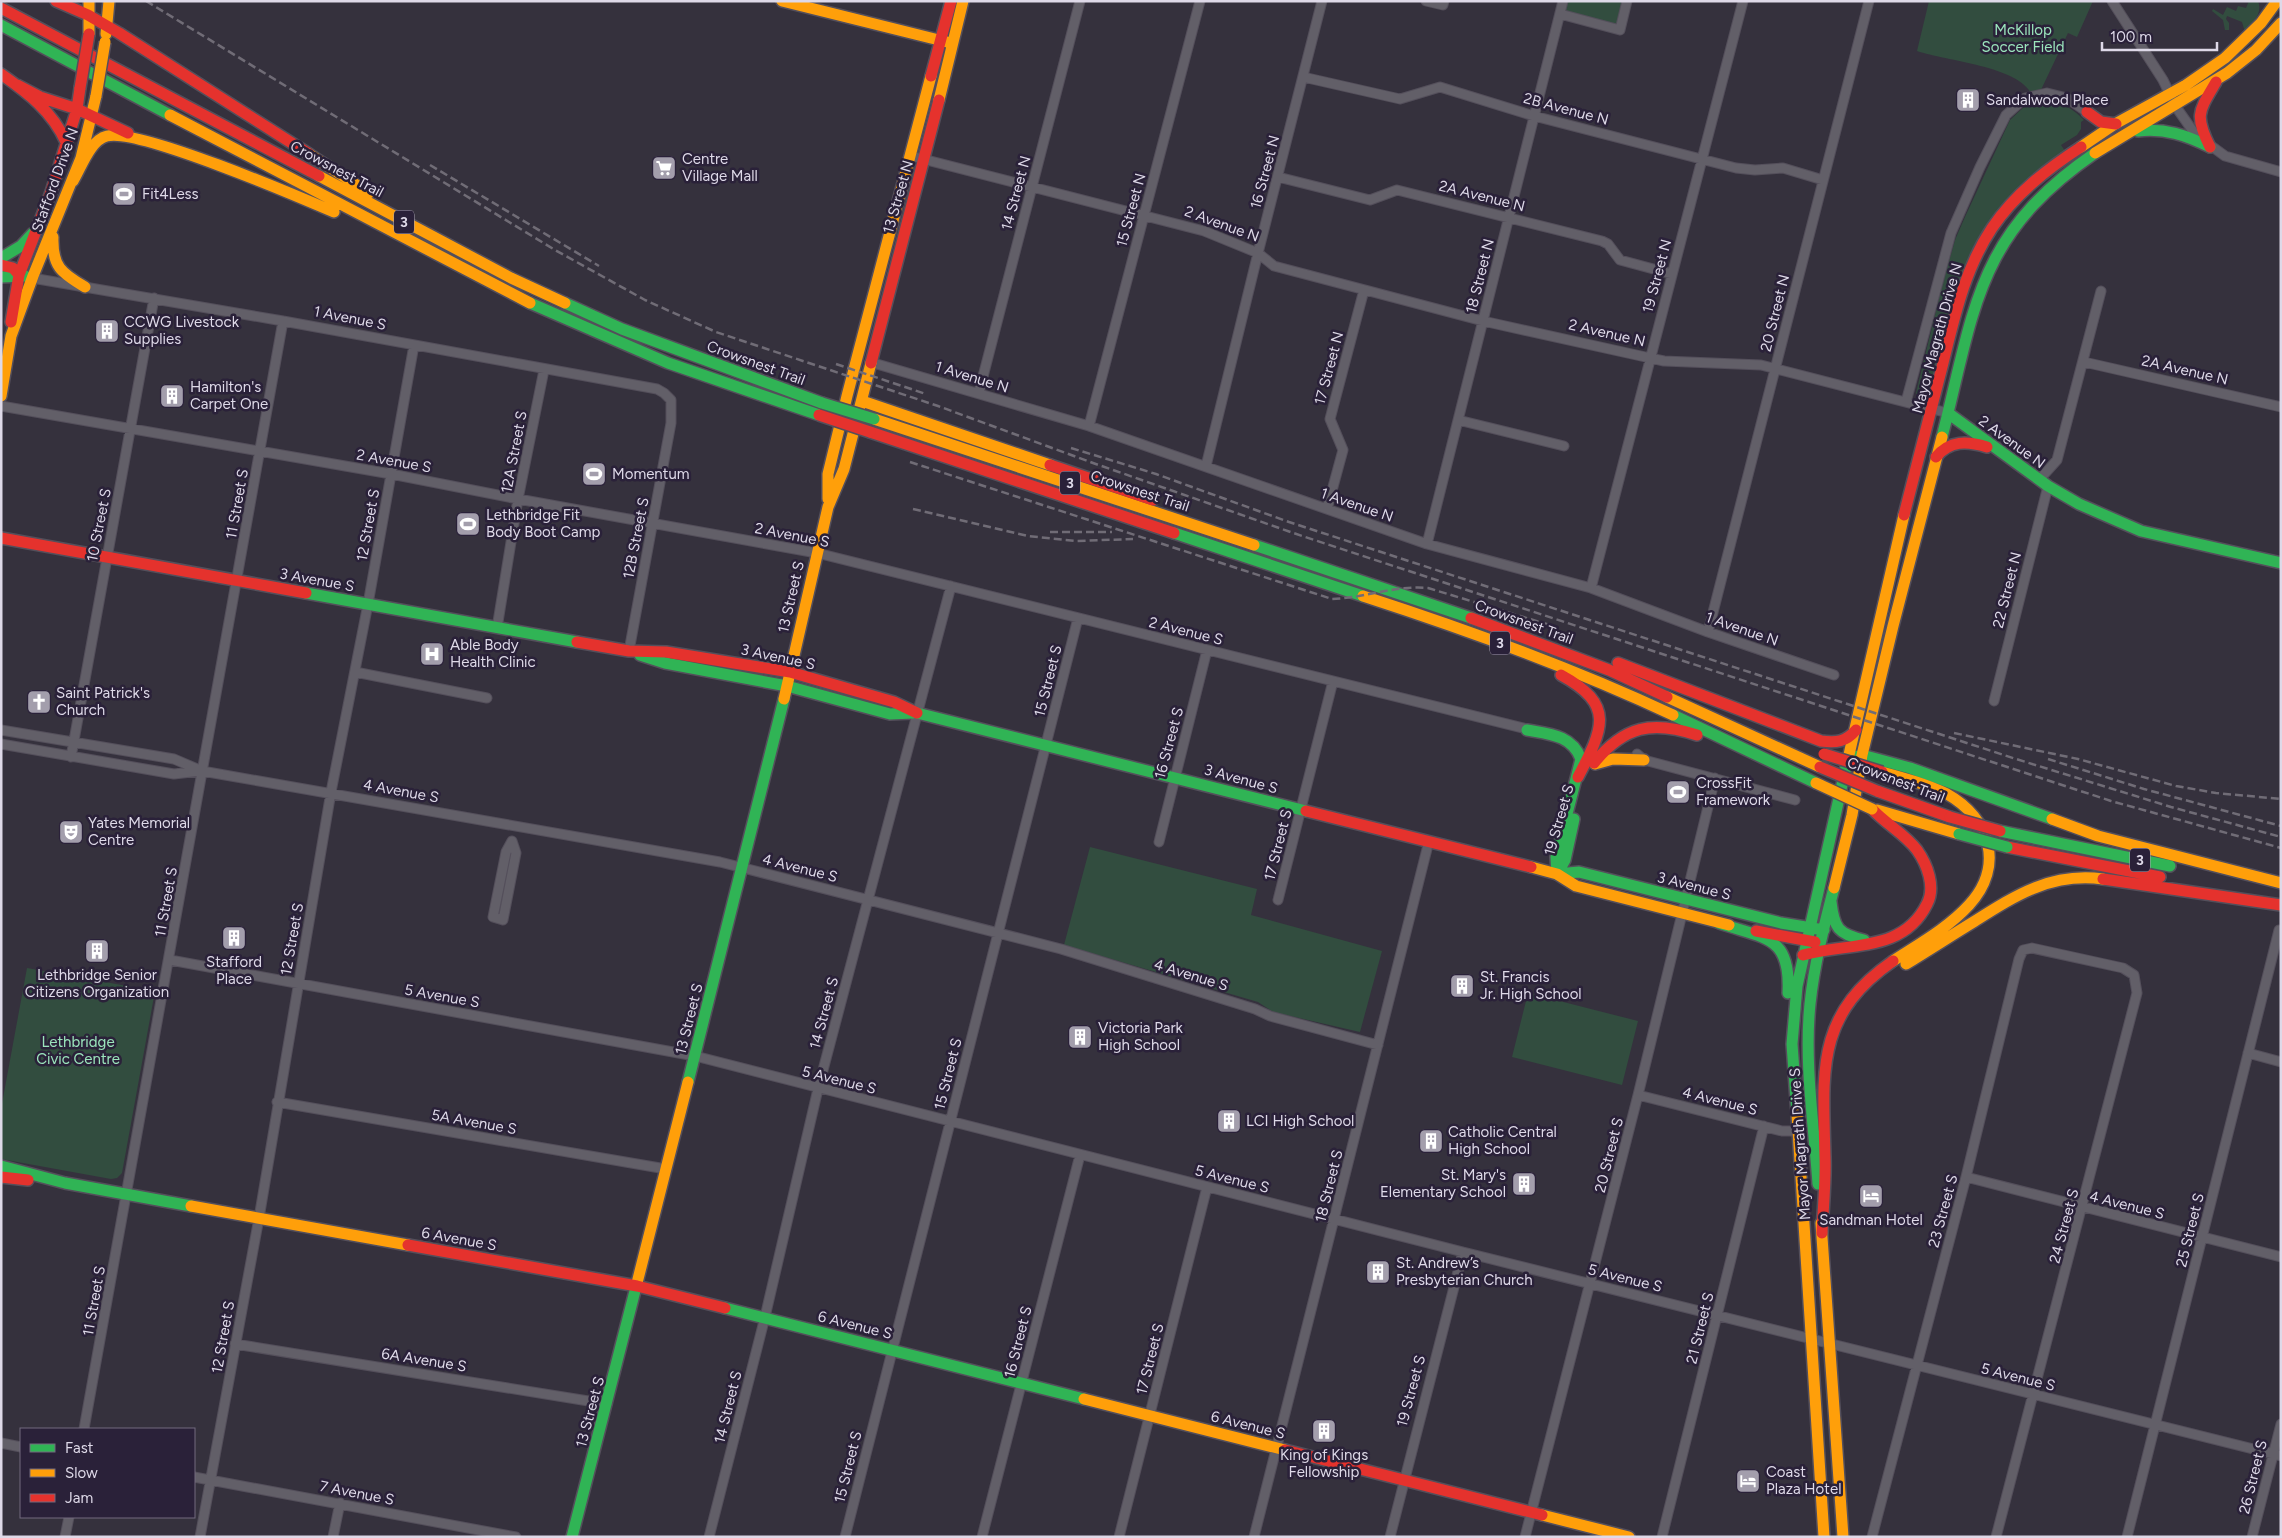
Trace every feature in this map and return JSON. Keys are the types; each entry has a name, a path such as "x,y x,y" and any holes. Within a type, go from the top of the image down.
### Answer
{"main road":[{"path":"56,1 107,25 301,148 450,246"},
{"name":"Stafford Drive N","path":"11,336 11,314 19,275 39,225 77,109 89,34 89,1"},
{"path":"782,1 826,7 952,44"},
{"name":"13 Street N","path":"847,396 951,1"},
{"name":"13 Street N","path":"862,401 870,362 924,160 963,1"},
{"name":"Mayor Magrath Drive N","path":"1848,759 1894,560 1964,285 1985,240 2015,198 2031,182 2047,169 2116,124 2206,73 2224,60 2246,40 2277,1"},
{"name":"Stafford Drive N","path":"11,336 32,278 74,181 93,116 105,42 109,2"},
{"name":"Crowsnest Trail","path":"1,8 511,278 622,329 822,403 1438,606 1609,670 1820,767 1877,791 1950,817 2000,831 2166,865 2281,885"},
{"name":"Mayor Magrath Drive N","path":"1862,755 1933,462 1948,414 1973,308 1984,278 2003,242 2027,210 2055,182 2108,144 2176,107 2218,80 2254,52 2281,22"},
{"name":"Crowsnest Trail","path":"1,25 472,274 616,342 668,363 1431,618 1632,696 1872,809 2008,847 2281,903"},
{"path":"1,74 40,98 77,109 158,146"},
{"path":"2210,147 2202,131 2199,111 2218,80"},
{"path":"17,85 53,115 66,142"},
{"path":"2087,112 2101,122 2116,124"},
{"path":"2087,112 2091,124 2089,142"},
{"path":"2131,132 2152,129 2173,131 2210,147"},
{"path":"74,181 100,140 108,136 128,136 280,189 472,274"},
{"path":"1,258 21,246 39,225"},
{"path":"54,228 54,259 66,276 85,287"},
{"name":"1 Avenue S","path":"1,265 13,268 19,275"},
{"name":"1 Avenue S","path":"1,277 10,278 19,275 32,278"},
{"path":"1,396 11,336"},
{"name":"13 Street S","path":"828,507 828,474 847,396"},
{"path":"862,401 1119,487 1205,520 1266,548"},
{"name":"13 Street S","path":"572,1537 742,868 787,686 828,507 844,469 862,401"},
{"name":"2 Avenue N","path":"1948,414 2043,483 2079,504 2141,531 2281,562"},
{"path":"1933,462 1945,446 1960,441 1997,450"},
{"name":"3 Avenue S","path":"1,538 497,628 629,650 666,652 790,672 894,702 916,713 1429,841 1557,874 1576,886 1719,923 1806,940 1820,946"},
{"path":"1438,606 1505,624 1581,650 1821,741 1834,743 1843,741 1849,738 1856,730"},
{"path":"1431,618 1573,681 1591,696 1599,710 1601,726 1594,748 1578,777"},
{"name":"3 Avenue S","path":"629,650 665,663 787,686 890,714 916,713"},
{"path":"1609,670 1824,754 1930,787 1965,806 1981,824 1987,838 1990,852 1990,867 1986,880 1969,905 1855,990 1832,1029 1825,1059 1825,1166 1822,1232"},
{"name":"19 Street S","path":"1557,874 1565,860 1582,789 1593,765 1607,747 1621,735 1640,728 1658,726 1691,733 1811,780"},
{"path":"1527,730 1564,738 1571,742 1581,758 1578,777"},
{"path":"1848,759 1862,755 1944,779 2098,836 2281,885"},
{"name":"Mayor Magrath Drive S","path":"1843,1537 1808,1058 1810,1005 1820,946 1852,815 1862,755"},
{"path":"1593,765 1604,758 1613,757 1629,760 1640,757"},
{"name":"Mayor Magrath Drive S","path":"1824,1537 1812,1340 1796,1131 1792,1044 1797,986 1803,955 1848,759"},
{"name":"19 Street S","path":"1557,874 1556,857 1578,777"},
{"path":"1803,955 1820,946 1879,942 1896,938 1912,929 1926,908 1931,886 1918,851 1901,833 1879,817 1872,809"},
{"name":"3 Avenue S","path":"1557,874 1578,872 1781,923 1809,926 1824,930"},
{"path":"1846,1004 1890,974 2016,896 2053,881 2093,878 2281,903"},
{"path":"1830,902 1833,923 1843,934 1879,942"},
{"path":"1719,923 1776,943 1783,949 1789,974 1788,1008 1792,1044"},
{"name":"6 Avenue S","path":"1,1166 65,1183"},
{"name":"6 Avenue S","path":"1,1177 65,1183 637,1286 1629,1537"}],"street":[{"name":"14 Street N","path":"978,392 1080,1"},
{"name":"15 Street N","path":"1089,426 1200,1"},
{"name":"16 Street N","path":"1206,466 1322,1"},
{"path":"1426,1 1444,3"},
{"name":"18 Street N","path":"1427,544 1563,1"},
{"path":"1560,14 1620,30 1627,1"},
{"name":"19 Street N","path":"1591,588 1743,1"},
{"name":"20 Street N","path":"1708,632 1869,1"},
{"path":"2112,1 2170,94 2176,107 2195,134 2210,147 2237,161 2281,172"},
{"name":"2B Avenue N","path":"1303,77 1400,99 1440,87 1534,116 1744,170 1783,168 1823,180"},
{"name":"Mayor Magrath Drive N","path":"1906,402 1951,233 2004,119 2019,102 2039,94 2052,94 2068,98 2087,112"},
{"name":"2 Avenue N","path":"910,156 1204,231 1258,253 1274,266 1483,321 1664,361 1743,363 1775,368 1948,414"},
{"name":"2A Avenue N","path":"1278,177 1370,200 1397,190 1602,241 1608,244 1620,260 1672,274"},
{"name":"1 Avenue S","path":"32,278 154,298 657,389 664,392 671,400"},
{"name":"17 Street N","path":"1327,509 1342,450 1330,419 1364,290"},
{"name":"22 Street N","path":"1994,701 2043,483 2057,460 2101,291"},
{"name":"10 Street S","path":"71,757 154,298"},
{"name":"11 Street S","path":"84,1428 128,1194 283,321"},
{"name":"12 Street S","path":"200,1537 259,1218 277,1102 331,792 368,604 414,345"},
{"name":"1 Avenue N","path":"870,362 1089,426 1427,544 1591,588 1708,632 1834,675"},
{"name":"2A Avenue N","path":"2084,362 2281,407"},
{"name":"12A Street S","path":"497,628 518,499 544,370"},
{"name":"12B Street S","path":"629,650 671,423 671,400"},
{"name":"2 Avenue S","path":"1,406 391,474 817,553 1527,730 1568,734"},
{"path":"1458,420 1564,446"},
{"name":"14 Street S","path":"709,1537 765,1317 818,1088 870,899 916,713 951,586"},
{"name":"15 Street S","path":"845,1537 1078,618"},
{"name":"16 Street S","path":"1159,842 1207,650"},
{"path":"355,672 487,698"},
{"name":"17 Street S","path":"1278,900 1333,681"},
{"name":"4 Avenue S","path":"1,730 174,759 202,771 331,792 742,868 1062,949 1255,1009 1270,1016 1378,1045"},
{"name":"4 Avenue S","path":"1,744 174,774 202,771"},
{"path":"126,766 129,752"},
{"path":"1640,757 1795,800"},
{"name":"20 Street S","path":"1525,1537 1687,900 1715,778"},
{"path":"512,841 516,853 503,920 493,917 506,852 512,841 516,826"},
{"name":"18 Street S","path":"1254,1537 1429,841"},
{"path":"500,883 510,884"},
{"name":"25 Street S","path":"2127,1537 2279,930"},
{"name":"23 Street S","path":"1872,1537 1966,1177 2020,954 2023,950 2032,948 2082,959"},
{"name":"24 Street S","path":"1996,1537 2083,1208 2137,993 2135,979 2129,971 2082,959"},
{"name":"5 Avenue S","path":"170,960 695,1056 1463,1252 2277,1455"},
{"path":"2248,1053 2281,1062"},
{"name":"4 Avenue S","path":"1638,1094 1764,1126 1796,1131"},
{"name":"5A Avenue S","path":"277,1102 666,1169"},
{"name":"21 Street S","path":"1662,1537 1764,1126"},
{"name":"16 Street S","path":"982,1537 1080,1155"},
{"name":"4 Avenue S","path":"1966,1177 2281,1257"},
{"name":"17 Street S","path":"1118,1537 1150,1416 1206,1187"},
{"name":"19 Street S","path":"1390,1537 1463,1252"},
{"name":"6A Avenue S","path":"236,1344 607,1404"},
{"name":"26 Street S","path":"2252,1537 2277,1455 2281,1424"},
{"path":"1,1443 20,1447"},
{"name":"7 Avenue S","path":"195,1477 516,1537"},
{"path":"333,1537 340,1503"},
{"path":"65,1537 69,1518"}],"green space":[{"path":"1563,1 1627,1 1620,30 1560,14"},
{"name":"McKillop Soccer Field","path":"1929,1 2093,1 2077,37 2068,33 2039,94 2032,95 2025,85 2013,77 1998,71 1917,51"},
{"path":"2249,1 2258,1 2259,10 2256,18 2245,32 2242,22 2227,16 2229,30 2225,30 2223,20 2212,11 2213,9 2223,15 2227,7 2236,11 2238,6 2246,8"},
{"path":"2046,100 2062,104 2075,112 2084,120 2081,122 2081,129 2077,135 2061,145 2065,151 2033,174 2006,200 1986,228 1970,258 1957,291 1946,325 1929,398 1921,400 1916,393 1955,240 2010,120 2025,106"},
{"path":"1090,847 1257,889 1251,915 1382,951 1360,1032 1273,1012 1258,1002 1064,945"},
{"name":"Lethbridge Civic Centre","path":"27,968 155,991 122,1173 117,1178 111,1179 1,1159 1,1109"},
{"path":"1528,993 1638,1021 1622,1085 1512,1057"}],"railway":[{"path":"146,1 555,250 645,300 716,332 938,406 1093,463 1302,536 2111,801 2281,848"},
{"path":"430,165 599,266"},
{"path":"836,364 926,394"},
{"path":"1071,448 1156,474 1289,522 2016,759 2171,807 2281,837"},
{"path":"910,462 1332,599 1404,588 1428,588 1553,626"},
{"path":"913,509 1028,536 1075,541 1133,539"},
{"path":"1050,532 1112,532"},
{"path":"1954,733 2078,759 2176,786 2216,793 2281,799"},
{"path":"2048,759 2144,789 2281,826"}],"traffic: fast":[{"path":"1,25 170,115"},
{"path":"2138,131 2148,130 2175,133 2210,147"},
{"path":"1942,437 1974,312 1986,277 2003,245 2026,214 2056,183 2095,153"},
{"path":"1,258 21,246 33,233"},
{"path":"1,277 25,276"},
{"path":"530,303 668,363 819,415"},
{"path":"565,303 622,329 822,403"},
{"path":"822,403 874,419"},
{"path":"1948,413 2048,486 2079,504 2141,531 2281,563"},
{"path":"1174,533 1363,596"},
{"path":"1254,545 1471,618"},
{"path":"306,593 577,642"},
{"path":"640,655 665,663 787,686 890,714 913,713"},
{"path":"688,1082 784,699"},
{"path":"917,713 1306,811"},
{"path":"1673,715 1816,783"},
{"path":"1527,730 1566,740 1577,751 1581,759 1556,857 1557,874"},
{"path":"1848,759 1862,755 1910,768 2052,819"},
{"path":"1797,1114 1792,1044 1797,986 1846,767"},
{"path":"1557,874 1565,860 1574,819"},
{"path":"2000,831 2170,866"},
{"path":"1959,834 2007,847"},
{"path":"1557,874 1579,872 1781,923 1824,930"},
{"path":"1818,1184 1810,1094 1808,1026 1817,960 1834,888"},
{"path":"1831,902 1834,918 1839,928 1848,935 1864,940"},
{"path":"1719,923 1762,937 1772,942 1780,950 1785,960 1788,974 1788,993"},
{"path":"1,1166 65,1183 191,1206"},
{"path":"572,1537 637,1283"},
{"path":"725,1308 1084,1399"}],"traffic: slow":[{"path":"89,1 89,34"},
{"path":"106,34 109,1"},
{"path":"782,1 947,42"},
{"path":"939,100 963,1"},
{"path":"2081,147 2115,124 2186,85 2225,58 2261,23 2277,1"},
{"path":"2095,153 2227,73 2256,50 2281,23"},
{"path":"96,96 105,42"},
{"path":"828,499 828,474 931,76"},
{"path":"1,396 11,336 81,158 96,96"},
{"path":"170,115 530,303"},
{"path":"73,181 96,143 107,136 124,136 183,152 334,212"},
{"path":"309,154 369,193"},
{"path":"319,176 511,278 565,303"},
{"path":"53,237 56,262 64,273 85,287"},
{"path":"784,699 828,507 844,469 871,363"},
{"path":"862,401 1050,465"},
{"path":"874,419 1254,545"},
{"path":"1862,755 1942,437"},
{"path":"1848,759 1904,515"},
{"path":"1363,596 1442,622 1520,651 1597,681 1673,715"},
{"path":"1667,697 1820,767"},
{"path":"1834,888 1852,815 1862,755"},
{"path":"1595,764 1613,759 1644,760"},
{"path":"1882,772 1931,787 1947,794 1962,804 1974,816 1982,829 1988,844 1989,859 1987,875 1980,890 1969,905 1943,928 1893,961"},
{"path":"1816,783 1872,809"},
{"path":"1877,810 1959,834"},
{"path":"2052,819 2098,836 2281,883"},
{"path":"1531,867 1557,874 1576,886 1729,925"},
{"path":"1906,964 2020,894 2051,882 2067,879 2103,879"},
{"path":"637,1283 688,1082"},
{"path":"1797,1114 1824,1537"},
{"path":"191,1206 408,1245"},
{"path":"1821,1223 1843,1537"},
{"path":"1084,1399 1285,1450"},
{"path":"1542,1515 1629,1537"}],"traffic: jam":[{"path":"56,1 88,15 119,33 309,154"},
{"path":"931,76 951,1"},
{"path":"1,8 319,176"},
{"path":"80,88 89,34"},
{"path":"1,74 21,88 46,112 54,121 66,142"},
{"path":"2210,147 2200,120 2202,107 2216,82"},
{"path":"17,85 40,97 77,109 128,133"},
{"path":"11,322 19,275 51,192 77,109 80,88"},
{"path":"871,363 939,100"},
{"path":"2087,112 2101,122 2116,124"},
{"path":"1904,515 1961,295 1982,244 2001,216 2021,193 2044,173 2081,147"},
{"path":"1,265 13,268 19,275"},
{"path":"819,415 870,432"},
{"path":"870,432 1174,533"},
{"path":"1936,457 1947,447 1959,443 1987,447"},
{"path":"1050,465 1153,500"},
{"path":"1,538 306,593"},
{"path":"1471,618 1609,670 1667,697"},
{"path":"577,642 629,651 666,652 790,672 894,702 917,713"},
{"path":"1618,663 1821,741 1840,741 1856,730"},
{"path":"1561,675 1579,686 1590,697 1597,708 1600,719 1594,745 1578,777"},
{"path":"1594,763 1616,741 1640,729 1666,728 1697,735"},
{"path":"1824,754 1882,772"},
{"path":"1820,767 1877,791"},
{"path":"1877,791 1950,817"},
{"path":"1803,955 1873,943 1889,938 1904,931 1917,920 1927,904 1931,890 1927,869 1921,856 1907,839 1872,809"},
{"path":"1306,811 1531,867"},
{"path":"1950,817 2000,831"},
{"path":"2007,847 2160,877"},
{"path":"2103,879 2281,905"},
{"path":"1756,931 1815,942"},
{"path":"1822,1233 1825,1176 1825,1071 1829,1047 1837,1024 1849,1002 1868,981 1893,961"},
{"path":"1,1177 28,1180"},
{"path":"408,1245 637,1286 725,1308"},
{"path":"1285,1450 1542,1515"}],"place":[{"name":"Sandalwood Place","path":"1968,100"},
{"name":"Centre Village Mall","path":"664,168"},
{"name":"Fit4Less","path":"124,194"},
{"name":"CCWG Livestock Supplies","path":"107,331"},
{"name":"Hamilton's Carpet One","path":"172,396"},
{"name":"Momentum","path":"594,474"},
{"name":"Lethbridge Fit Body Boot Camp","path":"468,524"},
{"name":"Able Body Health Clinic","path":"432,654"},
{"name":"Saint Patrick's Church","path":"39,702"},
{"name":"CrossFit Framework","path":"1678,792"},
{"name":"Yates Memorial Centre","path":"71,832"},
{"name":"Stafford Place","path":"234,938"},
{"name":"Lethbridge Senior Citizens Organization","path":"97,951"},
{"name":"St. Francis Jr. High School","path":"1462,986"},
{"name":"Victoria Park High School","path":"1080,1037"},
{"name":"LCI High School","path":"1229,1121"},
{"name":"Catholic Central High School","path":"1431,1141"},
{"name":"St. Mary's Elementary School","path":"1524,1184"},
{"name":"Sandman Hotel","path":"1871,1196"},
{"name":"St. Andrew’s Presbyterian Church","path":"1378,1272"},
{"name":"King of Kings Fellowship","path":"1324,1431"},
{"name":"Coast Plaza Hotel","path":"1748,1481"}]}
